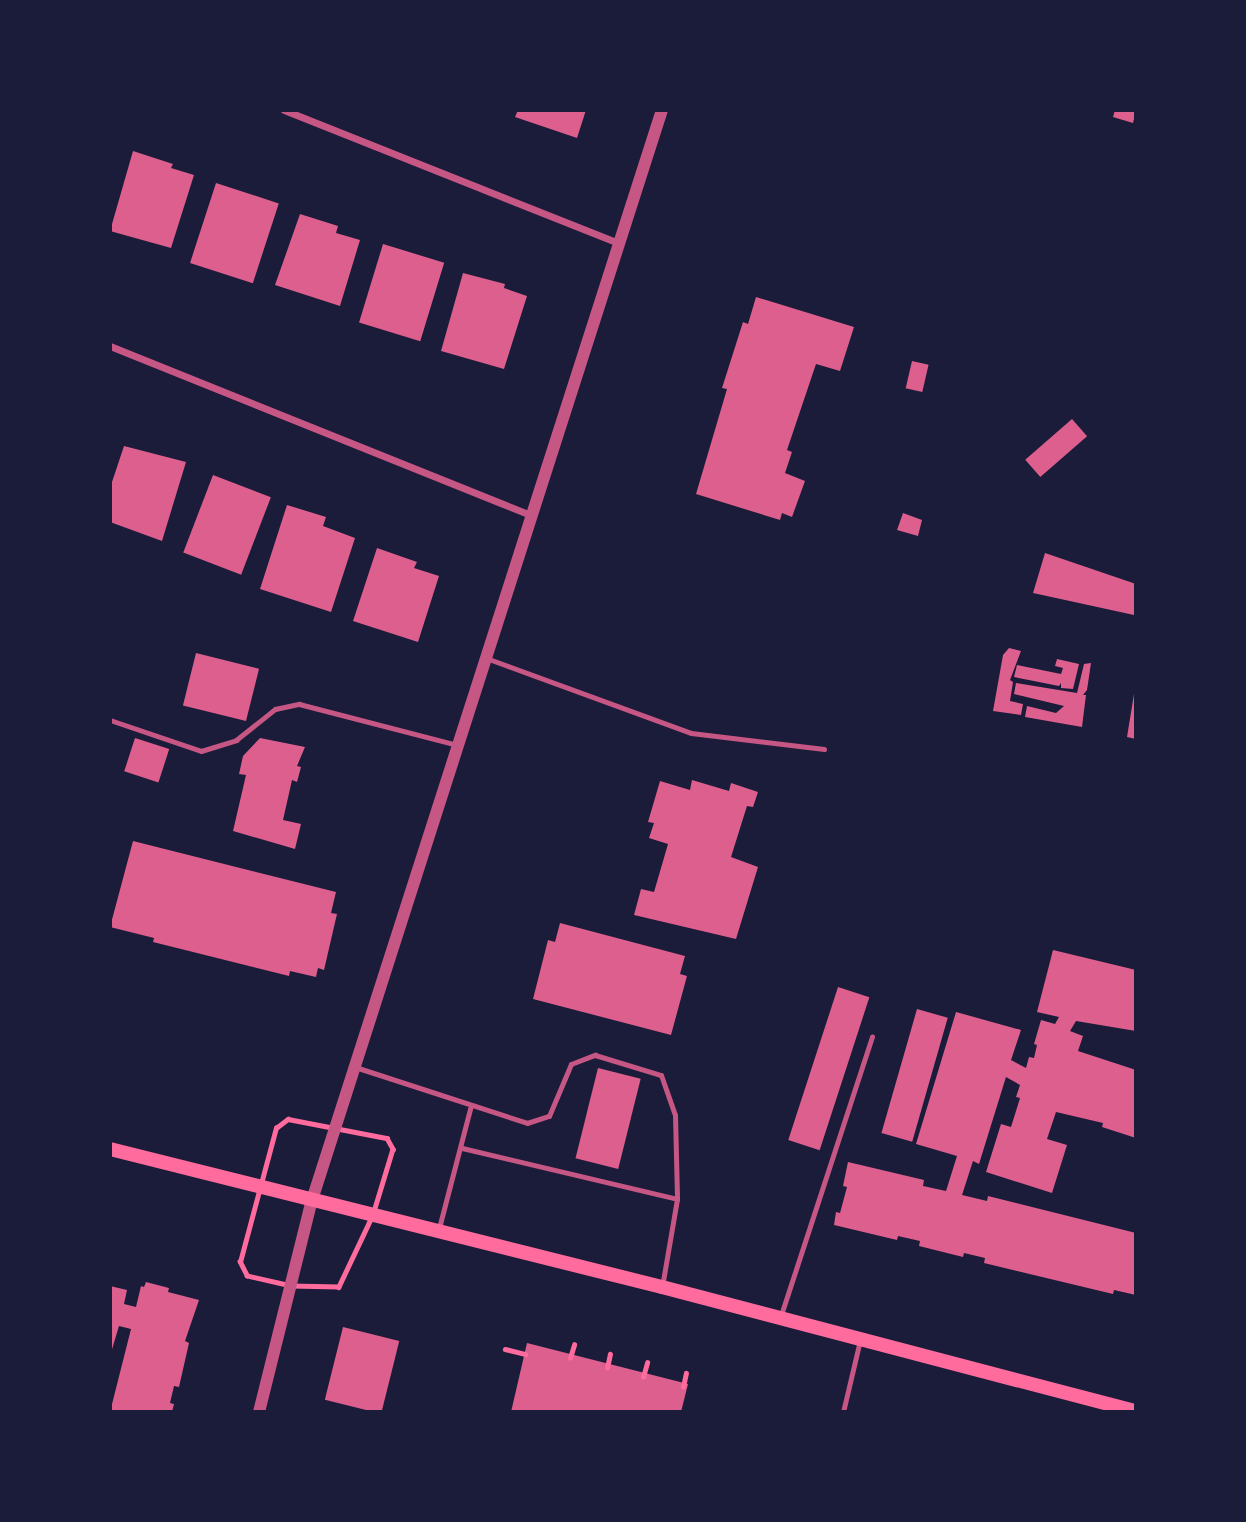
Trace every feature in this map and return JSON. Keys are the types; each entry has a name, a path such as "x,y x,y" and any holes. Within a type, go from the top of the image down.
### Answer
{"main road":[{"path":"110,1149 662,1286 1136,1411"}],"street":[{"path":"284,110 620,244"},
{"path":"259,1412 312,1200 662,110"},
{"path":"110,346 531,515"}],"lane":[{"path":"486,658 691,733 824,749"},
{"path":"110,720 201,751 236,740 275,709 299,704 458,745"},
{"path":"780,1318 872,1036"},
{"path":"355,1067 527,1123 549,1116 571,1064 595,1055 661,1075 675,1115 677,1199 662,1286"},
{"path":"438,1231 471,1105"},
{"path":"462,1147 677,1199"},
{"path":"843,1412 860,1339"}],"path":[{"path":"570,1358 574,1345"},
{"path":"505,1349 525,1354"},
{"path":"607,1368 610,1354"},
{"path":"643,1377 647,1363"},
{"path":"682,1387 686,1373"}],"building":[{"path":"518,110 586,110 577,138 515,117"},
{"path":"1115,110 1136,110 1133,123 1113,117"},
{"path":"133,151 173,164 171,168 194,175 171,248 110,231"},
{"path":"216,183 279,203 253,283 190,263"},
{"path":"300,214 338,226 336,233 360,240 340,306 275,285"},
{"path":"383,244 444,263 420,341 359,322"},
{"path":"463,273 505,284 504,288 527,296 504,369 441,351"},
{"path":"756,297 854,327 840,371 816,364 787,450 792,452 785,473 805,481 792,517 782,513 780,520 696,494 727,389 722,388 743,322 748,324"},
{"path":"912,361 929,365 922,392 906,388"},
{"path":"1072,419 1087,436 1040,477 1025,460"},
{"path":"124,446 186,462 162,541 110,522 110,488"},
{"path":"213,475 271,497 241,575 183,552"},
{"path":"287,505 326,517 323,526 355,538 331,612 260,589"},
{"path":"903,513 922,520 918,536 897,530"},
{"path":"377,548 417,562 414,568 439,576 418,642 353,621"},
{"path":"1045,553 1136,584 1134,615 1033,593"},
{"path":"1009,648 1021,651 1010,680 1013,682 1010,701 1023,704 1021,715 993,711 1003,655"},
{"path":"196,653 259,669 246,721 183,705"},
{"path":"1057,659 1079,664 1073,689 1061,688 1061,683 1059,686 1014,677 1017,665 1061,674 1063,668 1055,666"},
{"path":"1091,663 1087,690 1083,695 1086,695 1082,727 1025,717 1027,706 1056,713 1064,706 1014,694 1016,683 1077,693 1084,664"},
{"path":"1136,694 1136,739 1127,737"},
{"path":"135,738 169,749 158,782 124,771"},
{"path":"260,738 305,747 297,766 301,767 297,782 292,780 283,820 301,824 295,849 233,831 246,775 239,774 243,756"},
{"path":"692,780 729,791 731,783 758,792 753,807 747,806 731,857 758,867 736,939 634,915 641,889 654,892 668,844 649,838 654,823 648,822 660,781 690,790"},
{"path":"133,841 336,892 331,913 337,914 324,970 318,968 316,977 290,971 289,976 153,942 154,938 110,927"},
{"path":"560,923 685,956 680,974 687,976 671,1035 533,999 548,940 555,942"},
{"path":"1053,950 1136,970 1136,1031 1076,1021 1070,1031 1083,1036 1078,1051 1136,1070 1136,1138 1102,1127 1103,1123 1056,1112 1047,1139 1067,1145 1052,1193 986,1172 1001,1124 1011,1127 1020,1098 1016,1097 1020,1085 1006,1077 979,1164 973,1161 962,1195 987,1201 988,1196 1136,1233 1136,1295 1114,1290 1113,1294 984,1263 985,1258 964,1253 963,1257 919,1246 920,1241 898,1236 897,1240 834,1225 836,1212 840,1213 847,1187 843,1186 848,1162 924,1180 923,1186 946,1191 957,1156 916,1144 956,1012 1021,1030 1011,1060 1026,1068 1029,1057 1034,1058 1037,1045 1034,1044 1041,1020 1055,1024 1059,1017 1037,1012"},
{"path":"838,987 869,997 820,1150 788,1140"},
{"path":"917,1009 948,1018 912,1142 881,1133"},
{"path":"598,1068 641,1079 618,1169 576,1158"},
{"path":"146,1282 169,1288 168,1292 199,1300 185,1341 189,1343 179,1387 174,1386 170,1403 174,1404 172,1412 110,1412 131,1329 119,1326 110,1356 110,1286 127,1290 124,1304 136,1307 141,1286 144,1287"},
{"path":"343,1327 399,1341 382,1412 325,1400"},
{"path":"527,1343 688,1384 681,1412 511,1412"}]}
